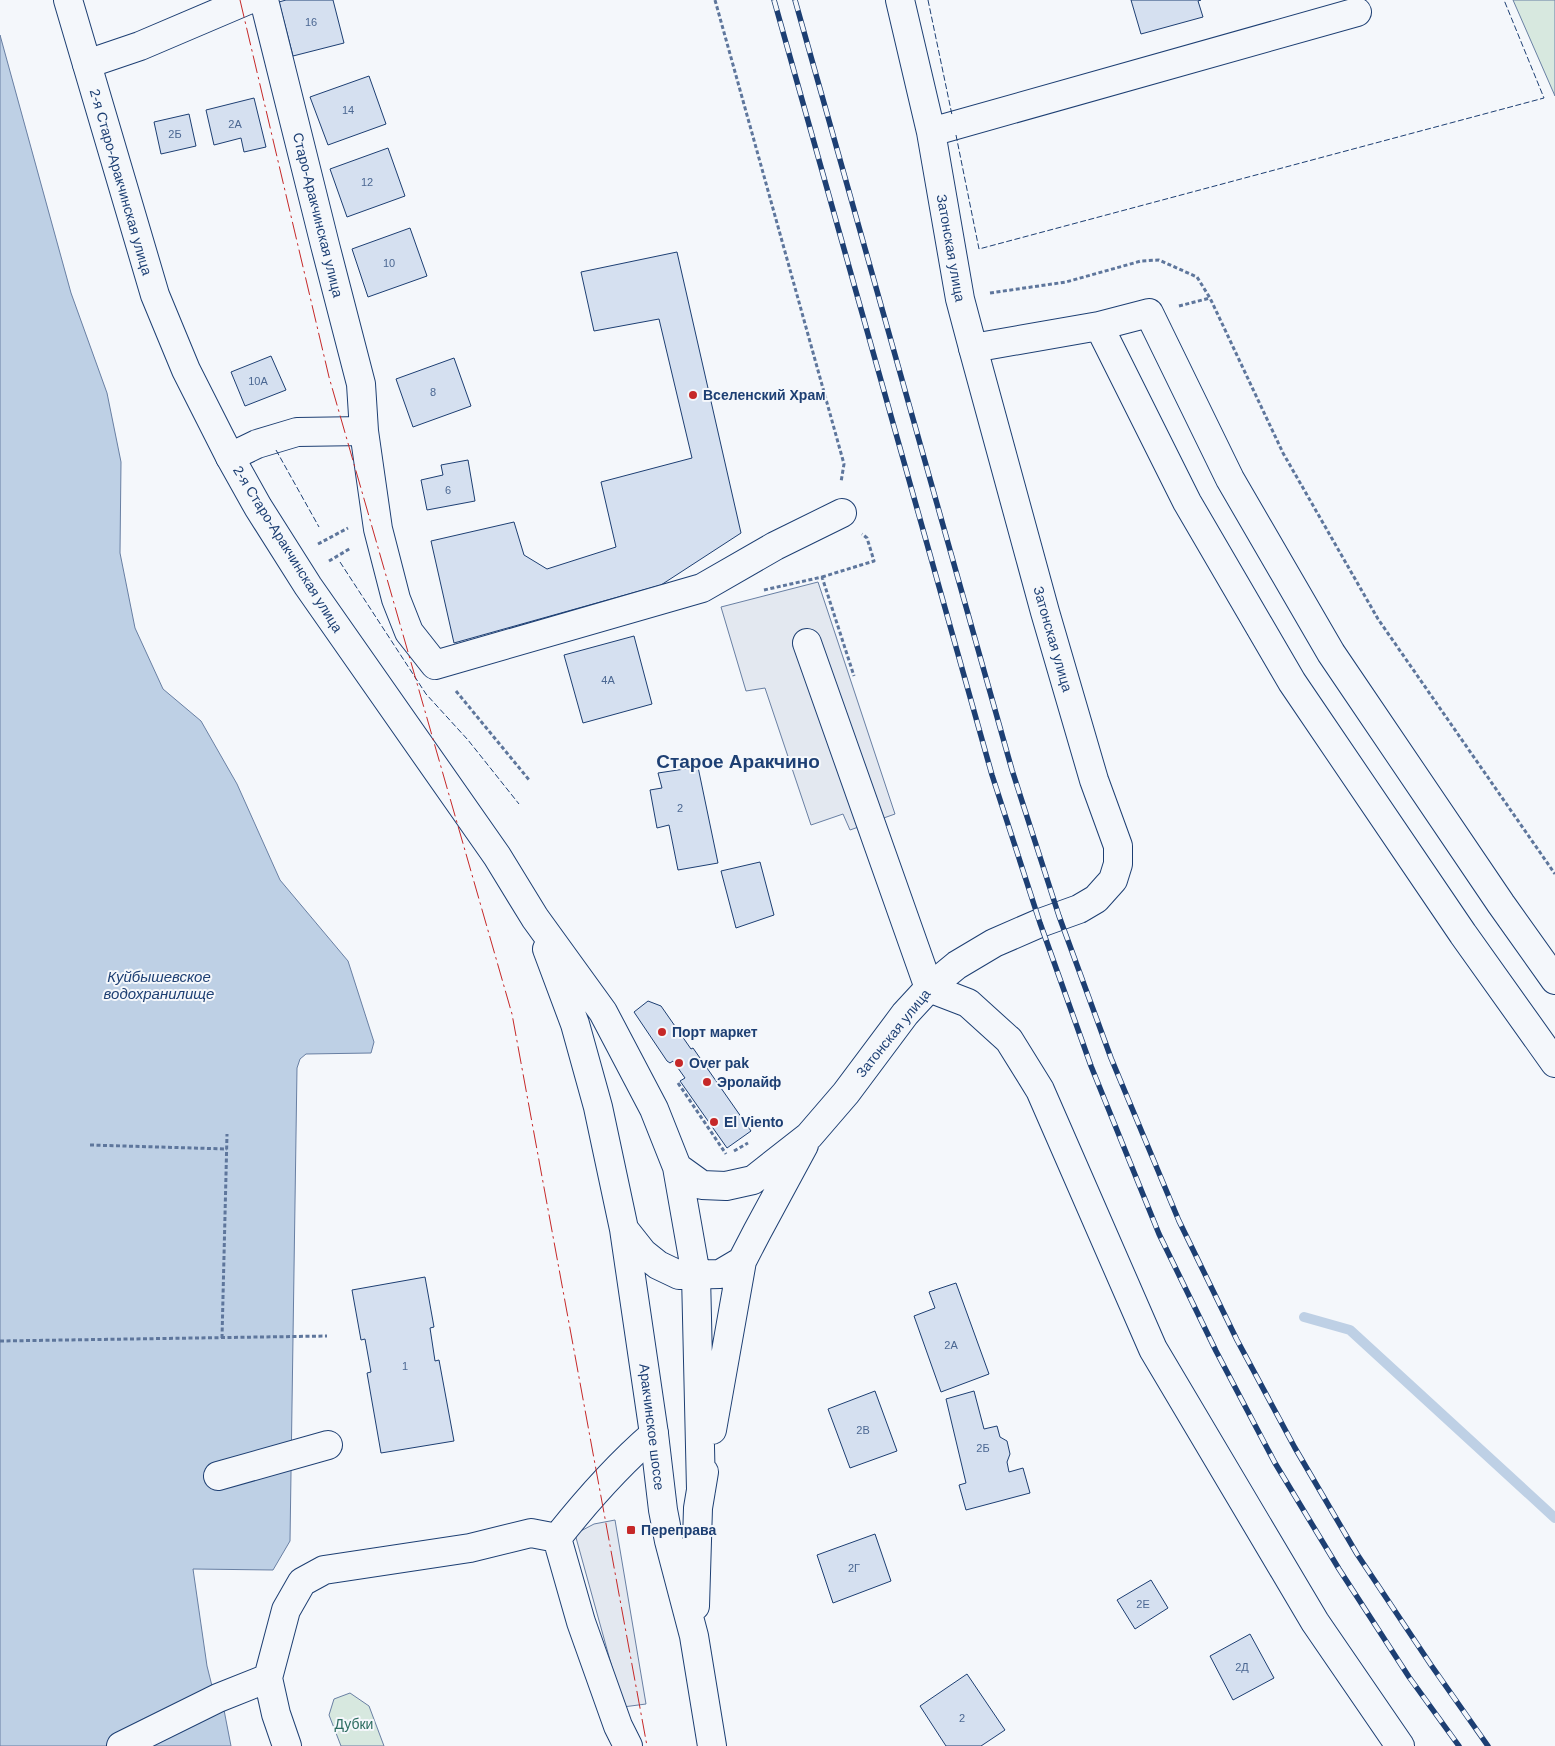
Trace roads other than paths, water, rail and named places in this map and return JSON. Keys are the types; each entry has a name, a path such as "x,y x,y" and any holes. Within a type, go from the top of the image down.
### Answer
{"main road":[{"name":"2-я Старо-Аракчинская улица","path":"68,0 154,295 186,370 230,457 258,507 308,586 497,856 535,918 604,1012 654,1109 677,1167"},
{"path":"87,64 140,46 248,0"},
{"name":"Старо-Аракчинская улица","path":"264,0 361,384 364,431 378,528 396,599 409,632 435,666 702,588 775,546 842,513"},
{"name":"Затонская улица","path":"677,1167 702,1185 726,1186 753,1180 809,1136 846,1093 906,1014 929,988 957,965 994,943 1040,922 1079,908 1096,899 1113,880 1118,864 1118,846 1094,780 1045,612 960,299 931,132 900,0"},
{"path":"931,132 1356,12"},
{"path":"973,348 1099,326 1149,313 1230,479 1332,653 1501,904 1555,980"},
{"path":"1099,326 1187,502 1292,682 1463,934 1555,1063"},
{"path":"230,457 257,444 297,432 364,431"},
{"path":"808,643 929,988 968,1003 1009,1040 1040,1090 1152,1348 1315,1622 1400,1746"},
{"name":"2-я Старо-Аракчинская улица","path":"535,918 577,1033 598,1107 623,1223"},
{"name":"Затонская улица","path":"742,1262 756,1232 809,1136"},
{"name":"Аракчинское шоссе","path":"677,1167 696,1275 701,1490"},
{"path":"623,1223 643,1253 658,1265 679,1275 720,1274 742,1262"},
{"name":"Аракчинское шоссе","path":"623,1223 654,1434 663,1510 669,1541 694,1636 712,1746"},
{"name":"Аракчинское шоссе","path":"694,1636 698,1508 742,1262"},
{"path":"557,1538 605,1481 633,1452 654,1434"},
{"path":"218,1476 328,1445"},
{"path":"286,1746 268,1678 286,1610 302,1582 324,1570 470,1548 531,1533 557,1538"},
{"path":"557,1538 581,1622 618,1726 628,1746"},
{"path":"121,1746 218,1698 268,1678"},
{"path":"271,1746 276,1741 276,1714"}],"water":[{"name":"Куйбышевское водохранилище","path":"0,35 71,293 107,393 121,462 120,553 135,628 163,689 201,721 237,784 280,880 348,961 374,1042 371,1053 306,1054 300,1059 297,1068 290,1541 273,1570 193,1569 207,1666 212,1686 224,1710 231,1746 0,1746"}],"waterway":[{"path":"1304,1317 1350,1330 1555,1518"}],"railway":[{"path":"774,0 992,775 1040,923 1091,1066 1159,1234 1216,1351 1275,1463 1339,1569 1409,1677 1459,1746"},
{"path":"795,0 1012,770 1059,916 1111,1058 1179,1221 1237,1340 1295,1448 1357,1554 1488,1746"}],"place":[{"name":"Вселенский Храм","path":"693,395"},
{"name":"Порт маркет","path":"662,1032"},
{"name":"Over pak","path":"679,1063"},
{"name":"Эролайф","path":"707,1082"},
{"name":"El Viento","path":"714,1122"},
{"name":"Переправа","path":"631,1530"}],"district":[{"name":"Старое Аракчино","path":"738,761"}],"park label":[{"name":"Дубки","path":"354,1724"}]}
